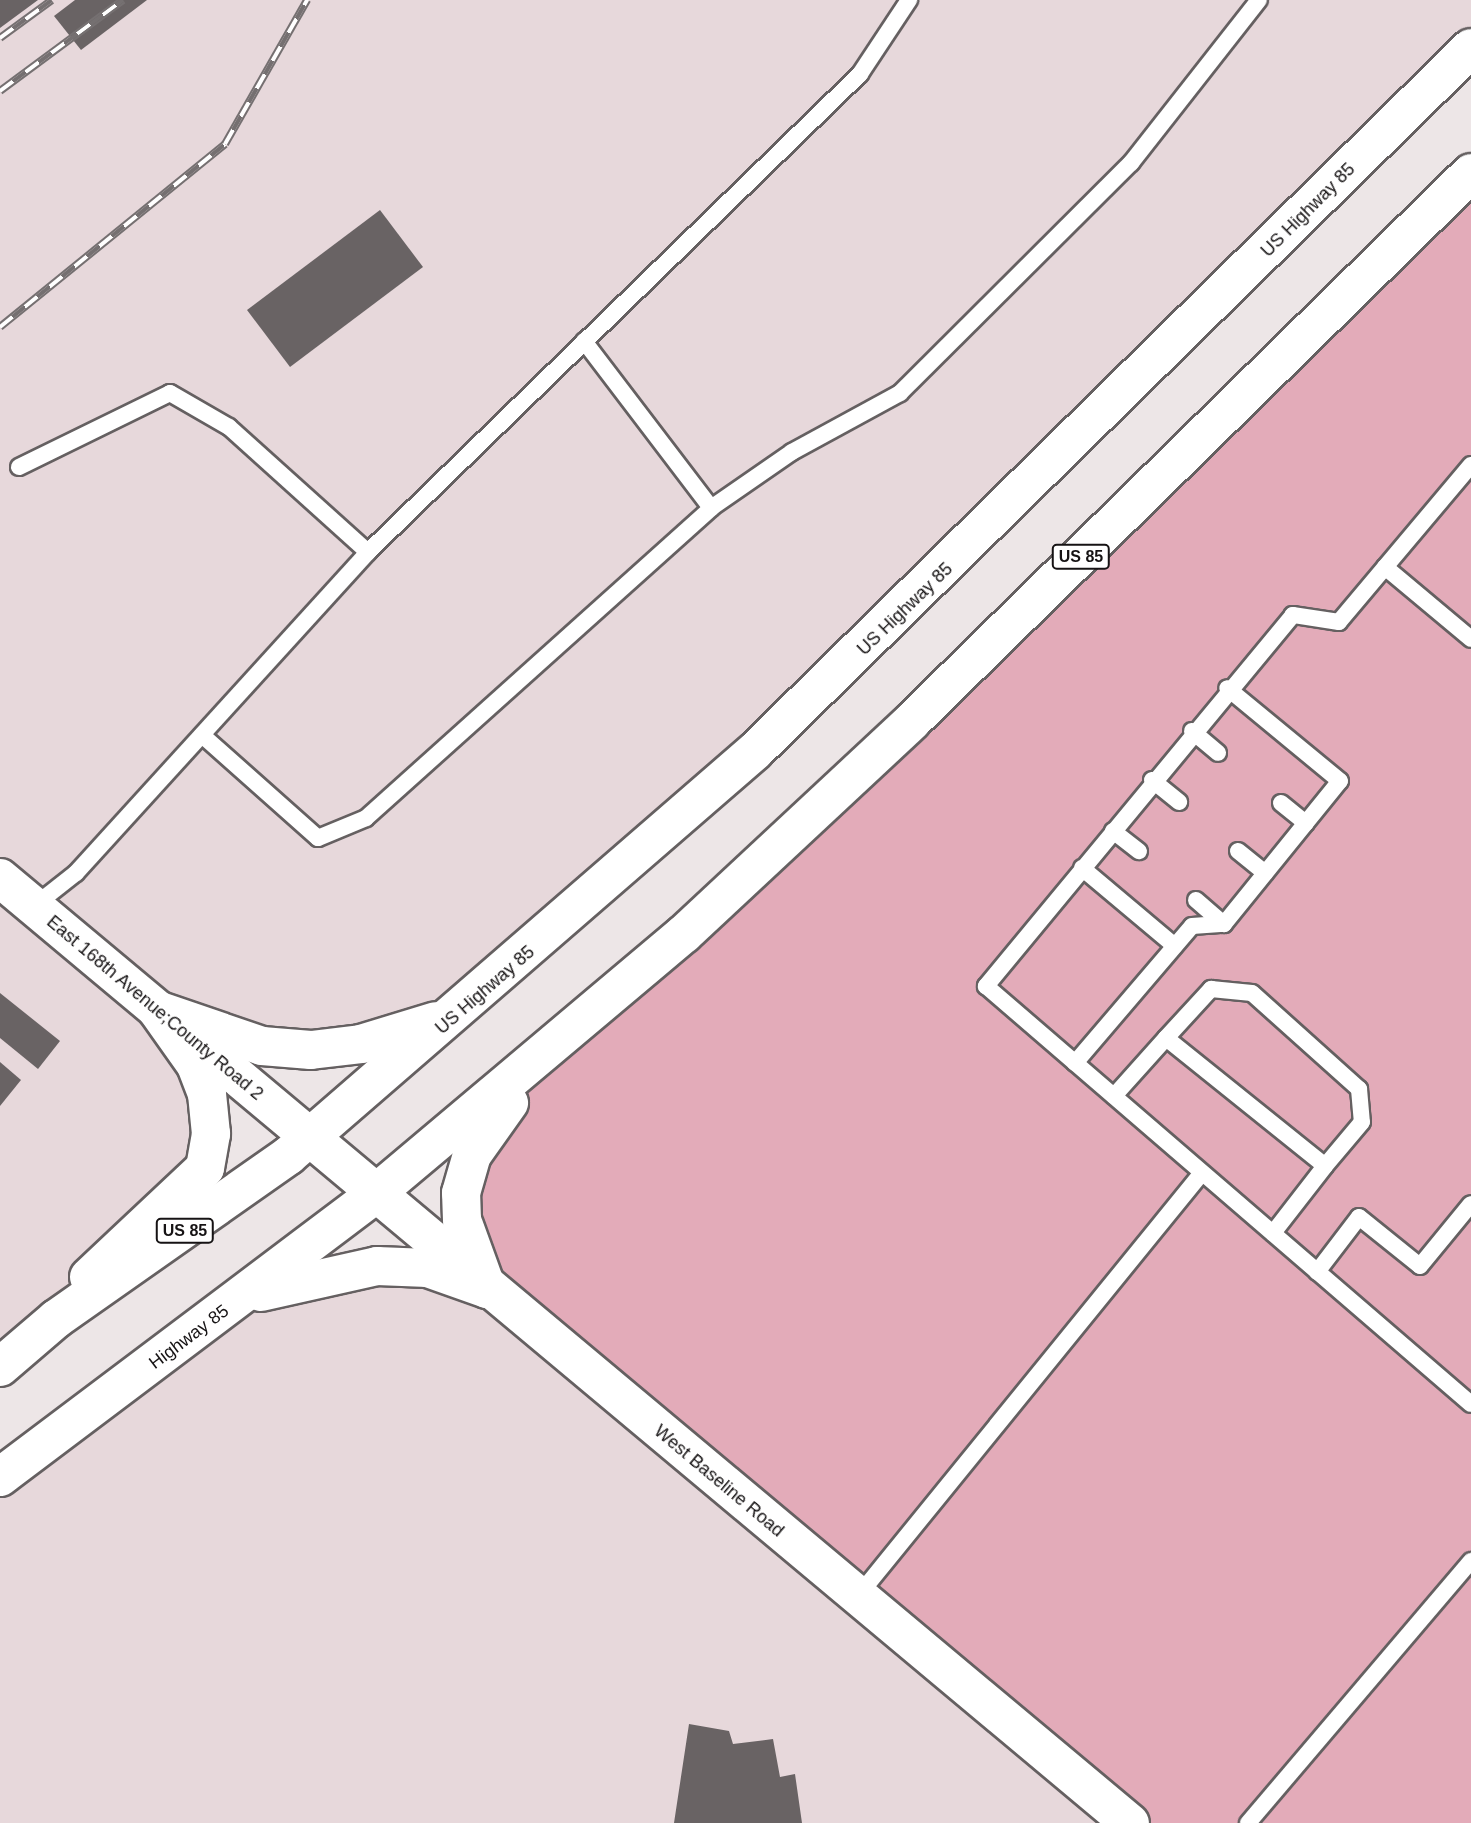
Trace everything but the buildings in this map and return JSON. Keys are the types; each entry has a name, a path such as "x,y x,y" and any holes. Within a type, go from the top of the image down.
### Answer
{"main road":[{"name":"US Highway 85","path":"309,1138 458,1014 859,653 1471,48"},
{"name":"US 85","path":"375,1194 552,1049 901,732 1471,173"},
{"name":"East 168th Avenue;County Road 2","path":"0,878 309,1138"},
{"path":"157,1010 262,1046 311,1050 361,1044 458,1014"},
{"path":"56,1319 110,1251 205,1168 211,1134 207,1094 197,1065 157,1010"},
{"path":"487,1289 462,1220 464,1174 482,1136 552,1049"},
{"name":"US 85","path":"0,1367 56,1319 309,1138"},
{"name":"West Baseline Road","path":"309,1138 1130,1823"},
{"name":"Highway 85","path":"0,1477 375,1194"},
{"path":"242,1297 377,1266 438,1270 487,1289"}],"lane":[{"path":"34,906 76,873 368,552 860,74 909,0"},
{"path":"202,735 317,838 366,818 711,508 792,452 900,393 1131,163 1259,0"},
{"path":"584,341 711,508"},
{"path":"19,467 170,393 229,427 368,552"},
{"path":"1471,465 1339,622 1293,615 1227,688 986,986 1471,1404"},
{"path":"1385,567 1471,639"},
{"path":"1075,1063 1192,926 1224,923 1340,782 1227,688"},
{"path":"1192,731 1218,753"},
{"path":"1152,780 1179,802"},
{"path":"1281,803 1306,823"},
{"path":"1113,831 1139,851"},
{"path":"1238,851 1265,873"},
{"path":"1082,868 1175,946"},
{"path":"1196,900 1224,923"},
{"path":"1114,1096 1211,989 1252,993 1359,1089 1362,1122 1272,1233"},
{"path":"1166,1038 1325,1166"},
{"path":"858,1596 1201,1174"},
{"path":"1317,1272 1359,1217 1420,1266 1471,1204"},
{"path":"1248,1823 1471,1561"}],"shaded area":[{"path":"0,0 1471,0 1471,48 620,870 389,1037 226,1035 211,1134 0,1367"},
{"path":"1471,173 1471,1823 1130,1823 487,1289 468,1238 498,1115"},
{"path":"447,1272 1130,1823 0,1823 0,1477 242,1297"}],"railway":[{"path":"0,38 52,0"},
{"path":"0,91 123,0"},
{"path":"0,327 225,144 307,0"}]}
